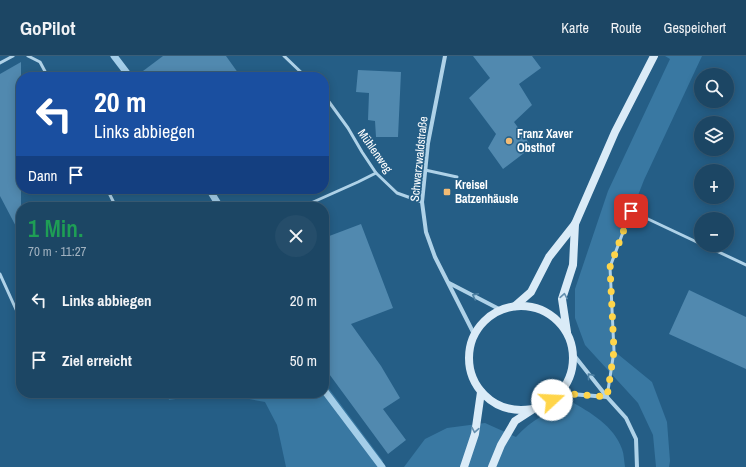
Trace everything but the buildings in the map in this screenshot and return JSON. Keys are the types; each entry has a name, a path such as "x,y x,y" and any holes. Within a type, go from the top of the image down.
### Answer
{"main road":[{"path":"515,306 530,292 549,257 575,224 615,132 654,56"},
{"path":"567,335 562,299 573,265 575,224"},
{"path":"492,467 501,445 515,421 533,409 547,403 560,393 570,375 573,354 567,335 554,318 546,312 536,308 515,306 490,315 481,324 474,334 469,349 469,364 472,379 489,400 499,406 510,409 521,411 533,409"},
{"path":"464,467 475,434 481,392"}],"street":[{"name":"Schwarzwaldstraße","path":"445,56 428,143 422,202 426,232 435,257 474,334"},
{"path":"449,283 501,310"},
{"path":"573,354 607,397 626,418 636,440 637,467"},
{"path":"560,393 607,397"}],"lane":[{"path":"0,63 13,56"},
{"path":"28,56 40,62 45,72"},
{"path":"284,56 301,72"},
{"name":"Mühlenweg","path":"329,102 348,128 376,173 397,193 422,202"},
{"path":"425,170 457,177"},
{"path":"313,202 376,173"},
{"path":"607,397 614,351 610,267 631,211 694,241"},
{"path":"719,252 746,265"},
{"path":"0,274 16,309"}],"shaded area":[{"path":"665,56 702,56 696,68 694,68 694,73 644,180 610,267 614,351 652,382 667,422 670,461 669,467 656,467 653,435 638,403 585,345 575,318 575,289 608,191 670,59"},
{"path":"329,389 383,461 379,467 286,467 277,425 265,402 243,398 329,398"},
{"path":"168,398 182,398 169,400"},
{"path":"570,401 600,420 613,433 622,449 625,467 404,467 425,439 447,428 485,423 516,437 534,421"}],"waterway":[{"path":"114,56 126,72"},
{"path":"212,194 217,202"},
{"path":"329,397 382,467"}],"place":[{"name":"Franz Xaver Obsthof","path":"509,141"},
{"name":"Kreisel Batzenhäusle","path":"447,192"}],"route":[{"path":"552,400 560,393 607,397 614,351 610,267 631,211"}]}
